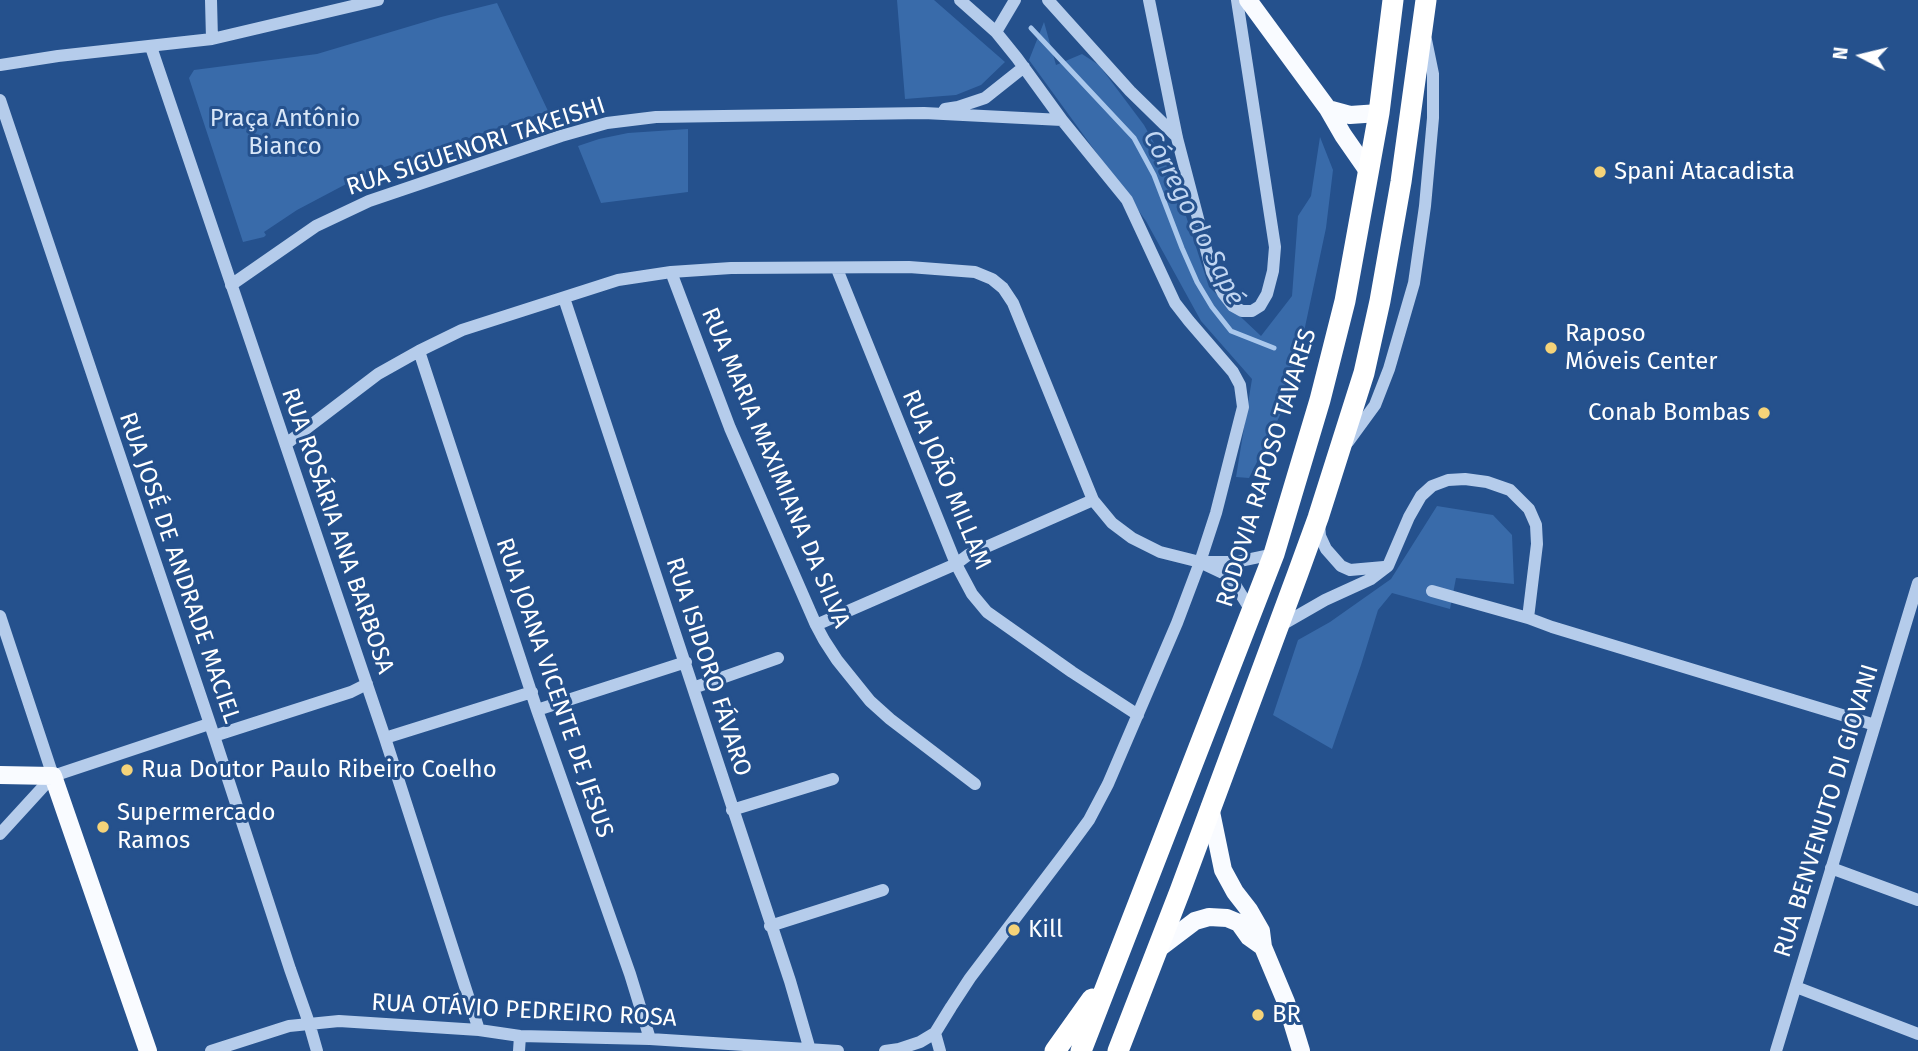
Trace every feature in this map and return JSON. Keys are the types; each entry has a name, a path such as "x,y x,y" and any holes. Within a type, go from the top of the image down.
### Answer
{"highway":[{"name":"RODOVIA RAPOSO TAVARES","path":"1081,1051 1274,554 1345,301 1379,113 1393,0"},
{"path":"1118,1051 1318,518 1364,373 1401,182 1426,0"},
{"path":"1055,1051 1109,974"}],"main road":[{"path":"1248,0 1328,109 1368,171"},
{"path":"1328,109 1349,115 1379,113"},
{"path":"0,775 53,776 148,1051"},
{"path":"1210,807 1223,870 1234,892 1249,910 1261,932 1263,947 1286,1002 1301,1051"},
{"path":"1158,948 1195,920 1209,917 1227,918 1239,923 1249,937 1263,947"}],"street":[{"path":"211,0 212,39"},
{"path":"0,65 212,39 378,0"},
{"path":"885,1051 920,1042 935,1033 970,978 1089,820 1138,715 1200,562 1216,513 1242,407 1240,385 1233,372 1175,303 1126,200 996,32 960,0"},
{"path":"996,32 1015,0"},
{"path":"1048,0 1130,91 1177,138"},
{"path":"1149,0 1177,138 1212,272 1233,306 1242,311 1252,311 1260,306 1267,294 1275,247 1237,0"},
{"path":"1338,457 1375,405 1389,369 1414,284 1433,118 1433,74 1423,22"},
{"name":"RUA ROSÁRIA ANA BARBOSA","path":"151,47 367,684 479,1030"},
{"name":"RUA SIGUENORI TAKEISHI","path":"924,113 958,107 985,98 1024,67"},
{"name":"RUA JOSÉ DE ANDRADE MACIEL","path":"0,100 317,1051"},
{"name":"RUA SIGUENORI TAKEISHI","path":"231,285 316,226 369,201 607,123 656,117 924,113 1062,120"},
{"path":"285,444 378,374 418,351 462,330 618,280 671,272 731,268 909,267 975,272 992,279 1003,288 1013,303 1093,500 1112,523 1132,538 1160,552 1200,562 1223,573 1232,580 1252,612"},
{"name":"RUA JOÃO MILLAM","path":"837,269 956,564 972,594 987,612 1138,715"},
{"name":"RUA MARIA MAXIMIANA DA SILVA","path":"671,272 730,429 816,625 837,660 870,701 975,785"},
{"name":"RUA ISIDORO FÁVARO","path":"564,298 686,662 732,810 790,981 810,1051"},
{"name":"RUA JOANA VICENTE DE JESUS","path":"418,351 650,1039"},
{"path":"1278,627 1325,600 1371,579 1388,566 1421,496 1432,486 1447,480 1465,479 1487,482 1510,490 1529,509 1536,524 1537,544 1528,618"},
{"path":"816,625 1093,500"},
{"path":"1318,518 1320,536 1326,549 1341,566 1350,570 1388,566"},
{"path":"1200,562 1236,562 1274,554"},
{"name":"RUA BENVENUTO DI GIOVANI","path":"1776,1051 1918,583"},
{"path":"1432,591 1875,724"},
{"path":"0,616 53,776"},
{"path":"693,688 778,658"},
{"path":"537,710 686,662"},
{"path":"0,834 53,776 351,692 367,684"},
{"path":"385,738 532,692"},
{"path":"732,810 833,779"},
{"path":"1831,868 1918,900"},
{"path":"770,926 883,890"},
{"path":"1796,987 1918,1034"},
{"name":"RUA OTÁVIO PEDREIRO ROSA","path":"211,1051 275,1030 309,1023 374,1023 479,1030 520,1036 650,1039 838,1051"},
{"path":"935,1033 940,1051"},
{"path":"519,1051 520,1036"}],"green space":[{"path":"897,0 934,0 1005,62 981,85 956,95 905,99"},
{"name":"Praça Antônio Bianco","path":"497,3 548,111 367,173 297,210 264,232 264,237 243,242 189,78 194,70 317,54"},
{"path":"1044,22 1056,65 1082,54 1099,65 1144,125 1174,179 1209,287 1261,336 1292,296 1298,216 1311,196 1320,137 1333,170 1326,228 1291,393 1249,478 1236,477 1252,379 1201,321 1146,221 1029,60"},
{"path":"688,129 688,192 601,203 578,146 628,133"},
{"path":"1437,506 1493,515 1512,535 1514,584 1456,578 1450,609 1392,593 1378,610 1332,749 1273,715 1298,640 1330,622 1391,579"}],"waterway":[{"name":"Córrego do Sapé","path":"1031,28 1134,138 1154,175 1197,282 1212,307 1231,331 1274,348"}],"place":[{"name":"Spani Atacadista","path":"1600,172"},
{"name":"Raposo Móveis Center","path":"1551,348"},
{"name":"Conab Bombas","path":"1764,413"},
{"name":"Rua Doutor Paulo Ribeiro Coelho","path":"127,770"},
{"name":"Supermercado Ramos","path":"103,827"},
{"name":"Kill","path":"1014,930"},
{"name":"BR","path":"1258,1015"}]}
